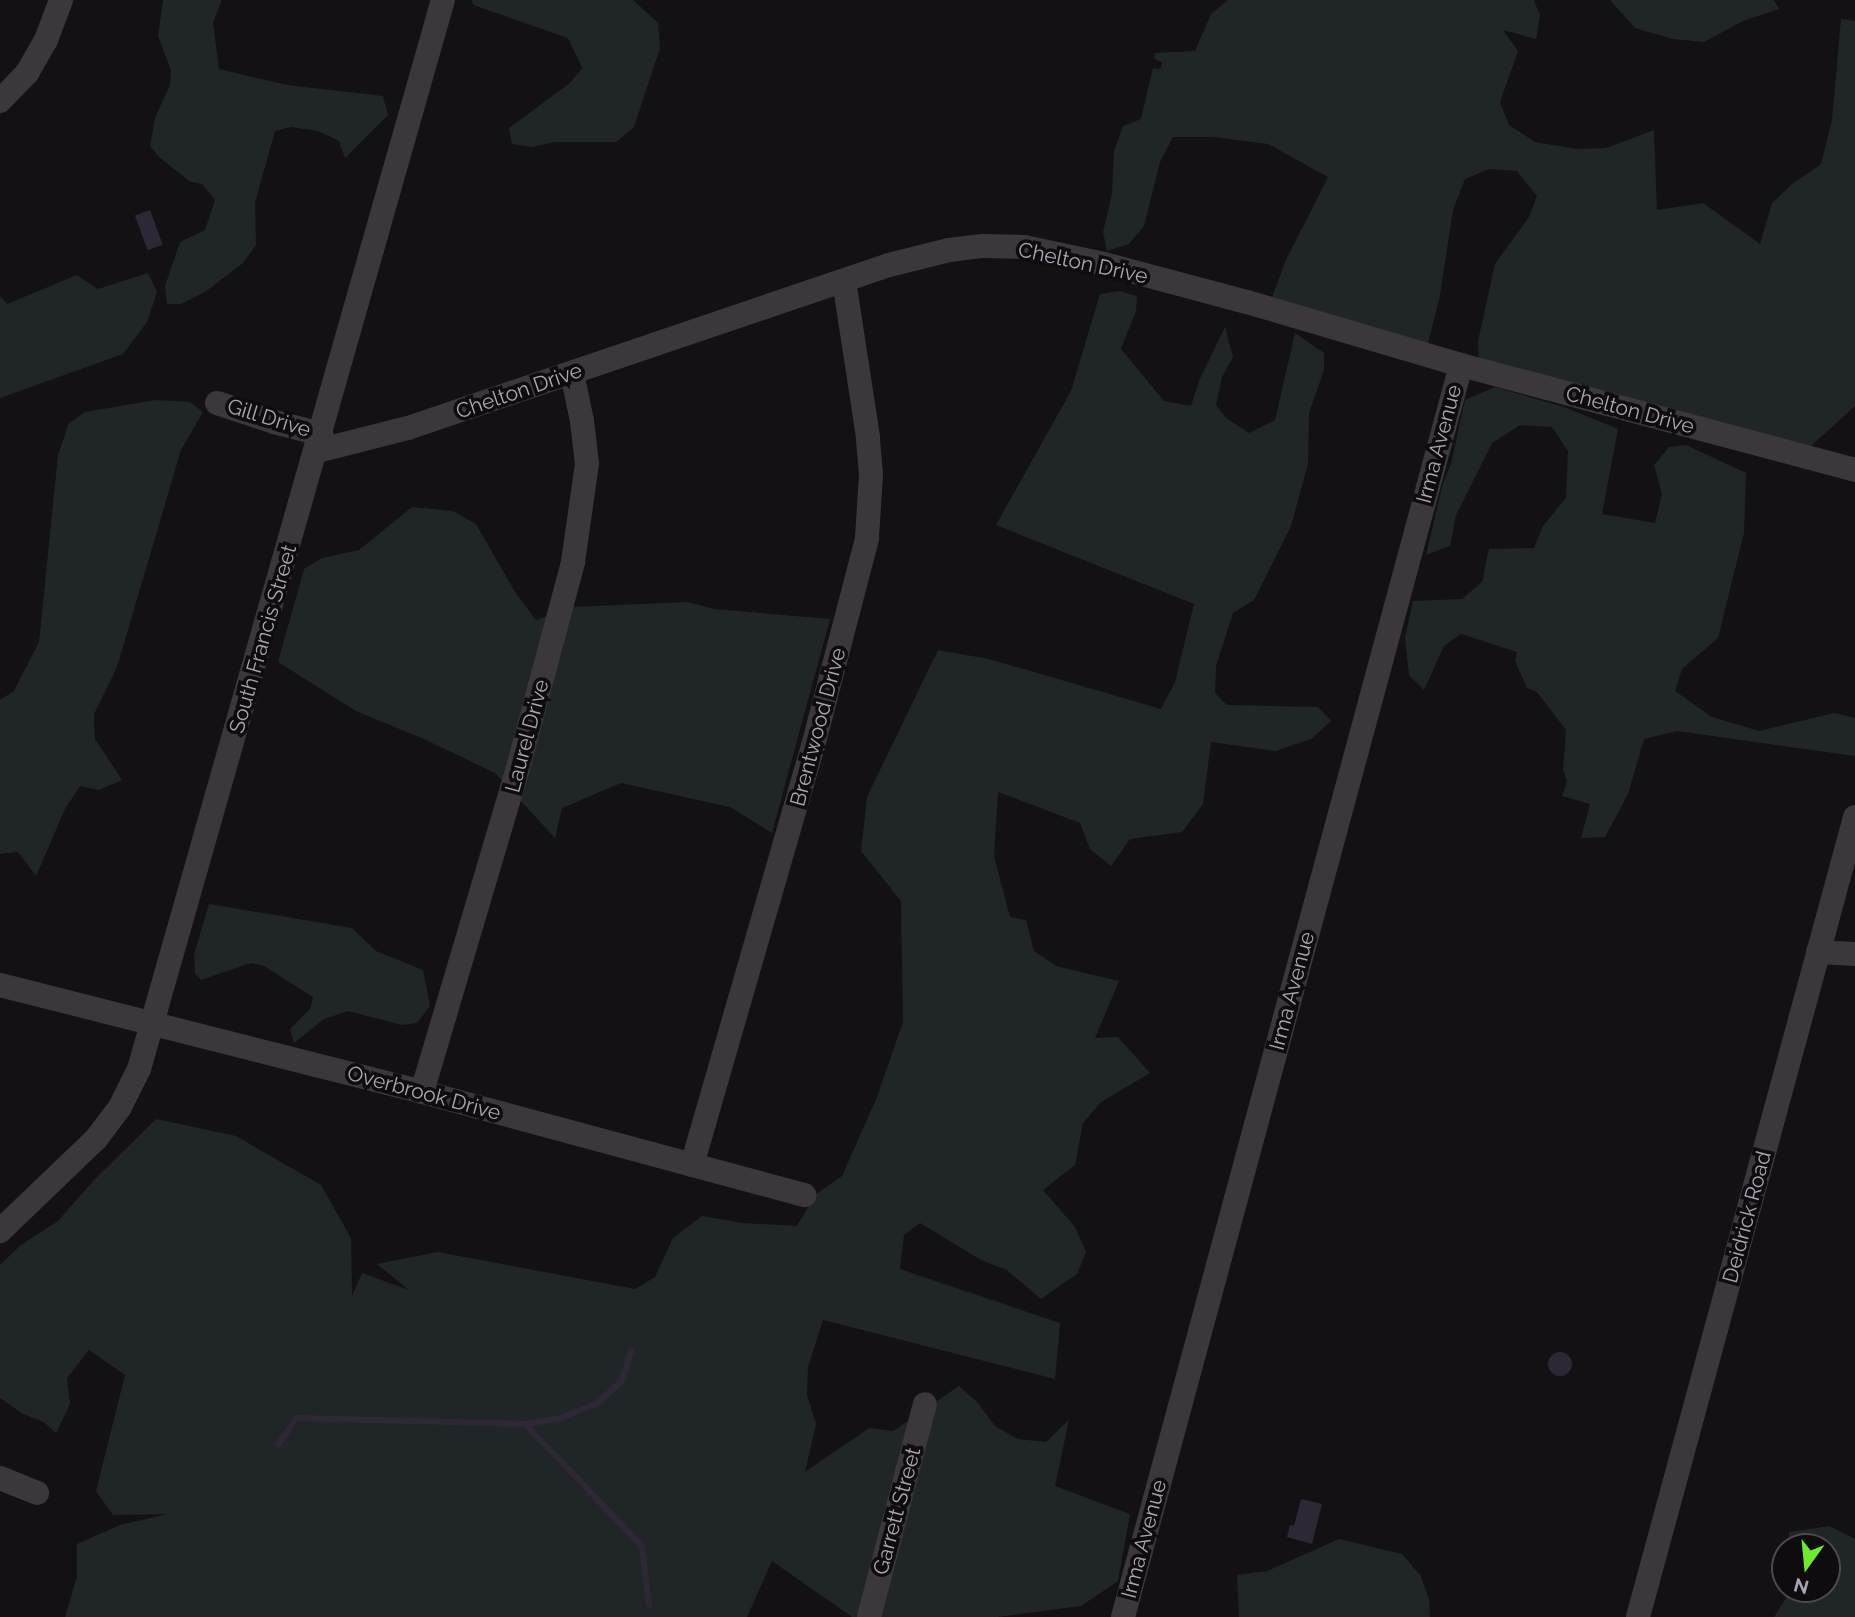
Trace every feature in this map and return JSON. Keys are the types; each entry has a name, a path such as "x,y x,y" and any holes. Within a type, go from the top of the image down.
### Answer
{"street":[{"path":"0,101 27,73 46,40 61,0"},
{"name":"South Francis Street","path":"0,1231 61,1175 107,1125 134,1080 155,1023 443,0"},
{"name":"Chelton Drive","path":"319,443 408,428 889,265 949,250 983,246 1024,247 1247,302 1461,365 1855,470"},
{"name":"Brentwood Drive","path":"692,1164 813,746 867,538 871,474 868,437 844,281"},
{"name":"Irma Avenue","path":"1123,1617 1461,365"},
{"name":"Laurel Drive","path":"422,1092 515,779 573,562 587,464 572,373"},
{"name":"Gill Drive","path":"217,403 274,422 319,443"},
{"name":"Deidrick Road","path":"1638,1617 1855,817"},
{"path":"1818,952 1855,954"},
{"name":"Overbrook Drive","path":"0,985 422,1092 804,1195"},
{"name":"Garrett Street","path":"869,1617 925,1404"},
{"path":"0,1478 37,1493"}],"shaded area":[{"path":"163,0 222,0 213,22 219,69 287,85 383,96 388,115 345,158 339,141 318,131 291,127 275,131 255,203 256,245 243,263 205,292 181,304 167,304 165,286 180,242 205,230 215,200 202,184 189,181 159,157 150,146 155,118 170,85 171,70 158,36"},
{"path":"472,0 633,0 658,23 660,48 634,127 616,142 555,142 532,147 512,144 509,128 570,83 582,68 568,38 473,5"},
{"path":"1228,0 1534,0 1540,16 1536,39 1503,30 1518,51 1500,102 1509,125 1535,142 1577,149 1606,148 1654,130 1657,210 1703,203 1760,244 1772,203 1792,184 1821,164 1832,120 1841,19 1855,21 1855,406 1801,455 1479,370 1478,341 1495,264 1529,217 1537,196 1517,171 1489,169 1465,179 1453,210 1440,295 1425,355 1268,308 1286,260 1328,177 1268,144 1214,137 1173,137 1160,162 1144,226 1129,244 1107,251 1103,232 1112,194 1114,152 1123,126 1141,119 1153,68 1161,69 1162,62 1154,59 1155,53 1195,51 1211,14"},
{"path":"1610,0 1774,0 1779,9 1743,21 1704,42 1673,39 1635,28"},
{"path":"150,210 163,245 148,250 135,215"},
{"path":"148,273 157,292 147,322 123,354 0,398 0,296 7,304 77,275 98,289"},
{"path":"1119,291 1137,296 1136,311 1121,349 1164,401 1191,406 1199,381 1225,327 1233,357 1222,377 1216,405 1226,418 1249,433 1275,420 1295,333 1324,353 1324,370 1309,413 1308,464 1291,526 1254,600 1233,613 1216,666 1215,693 1227,705 1318,707 1331,721 1311,739 1276,751 1211,742 1203,804 1182,832 1130,839 1111,866 1090,849 1080,823 998,792 994,856 1010,917 1026,920 1034,951 1056,966 1119,981 1095,1038 1118,1037 1150,1073 1101,1102 1083,1123 1075,1165 1043,1190 1075,1227 1086,1252 1077,1274 1041,1299 1007,1270 981,1260 920,1223 904,1235 900,1269 1060,1323 1055,1379 823,1320 808,1367 807,1395 816,1424 805,1472 869,1428 893,1431 959,1386 977,1402 995,1426 1018,1439 1046,1442 1069,1420 1055,1486 1130,1514 1118,1581 1081,1606 997,1617 852,1617 772,1561 747,1617 65,1617 77,1576 77,1544 120,1525 168,1514 113,1515 96,1491 125,1375 89,1350 67,1378 70,1404 56,1433 44,1422 23,1414 0,1398 0,1265 21,1245 58,1221 94,1180 156,1119 236,1136 321,1185 351,1238 352,1296 362,1273 409,1290 377,1264 438,1252 635,1289 655,1277 673,1238 702,1216 743,1223 797,1226 815,1195 842,1176 877,1097 903,1022 901,901 861,851 867,797 938,650 989,659 1161,709 1175,682 1194,604 996,525 1071,391 1100,294"},
{"path":"1495,387 1564,407 1618,429 1602,514 1655,523 1662,494 1654,465 1669,447 1686,445 1746,473 1744,533 1718,638 1682,669 1675,691 1712,717 1759,731 1834,713 1855,718 1855,756 1677,731 1644,739 1628,794 1605,837 1581,838 1590,804 1562,796 1567,781 1563,770 1566,730 1537,692 1527,688 1515,661 1517,652 1461,634 1444,646 1424,690 1409,675 1405,638 1413,601 1462,599 1482,582 1489,549 1534,548 1543,526 1566,498 1568,451 1552,427 1520,425 1492,443 1456,515 1450,546 1426,555 1465,400"},
{"path":"156,400 190,402 203,412 181,450 117,667 94,714 95,739 122,780 99,790 80,786 65,809 36,876 18,852 0,854 0,700 14,691 39,642 58,455 69,423 85,412"},
{"path":"412,507 453,511 476,524 515,592 536,620 572,607 687,602 714,609 830,619 772,833 730,807 621,783 562,808 555,838 495,773 424,739 356,711 278,662 304,569 322,558 359,550"},
{"path":"209,904 352,928 376,951 423,970 430,1006 417,1023 402,1025 348,1011 324,1019 294,1043 290,1029 310,1009 313,997 264,966 251,963 201,980 195,973 194,955"},
{"path":"1560,1352 1571,1359 1572,1364 1565,1375 1560,1376 1549,1369 1548,1364 1555,1353"},
{"path":"1301,1499 1322,1504 1312,1544 1287,1537 1290,1525 1294,1526"},
{"path":"1829,1526 1855,1539 1855,1617 1774,1617 1783,1603 1841,1603 1841,1533 1789,1532"},
{"path":"1339,1539 1402,1554 1421,1576 1429,1600 1430,1617 1239,1617 1237,1575 1267,1571"}],"waterway":[{"path":"278,1445 296,1418 525,1424 558,1419 598,1403 622,1381 631,1351"},
{"path":"525,1424 642,1546 649,1605"}]}
